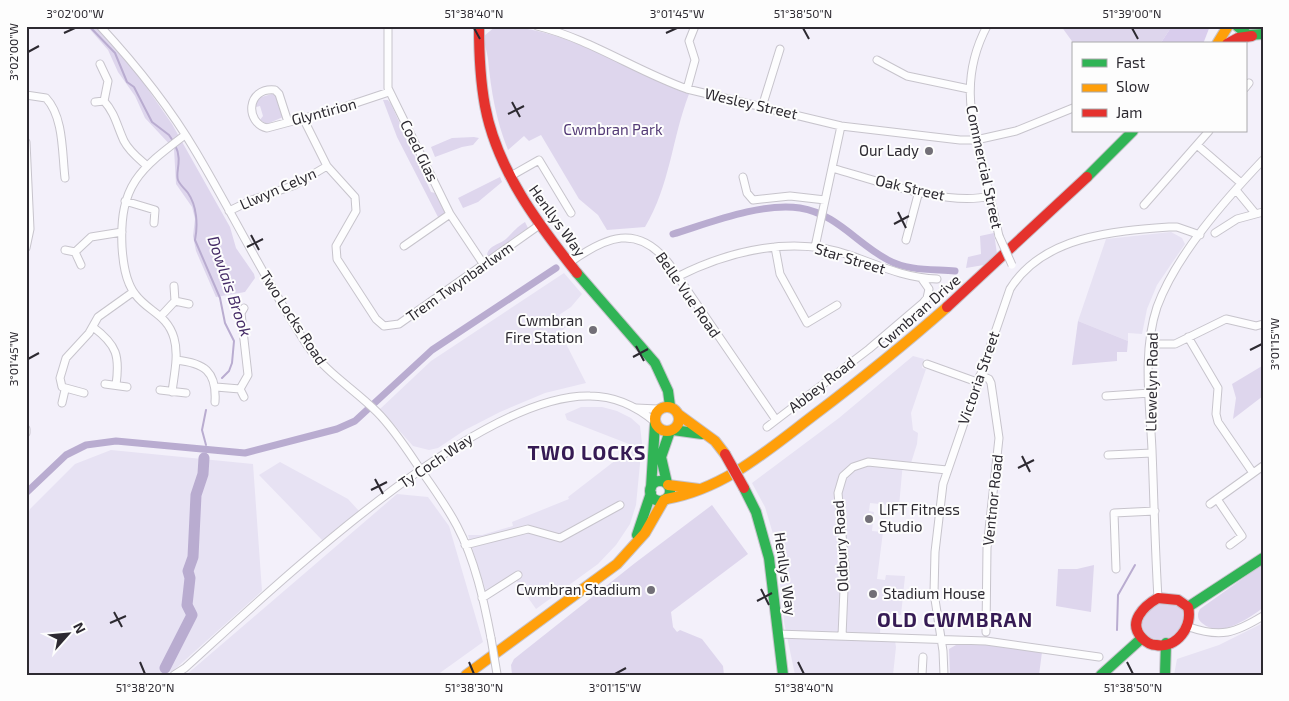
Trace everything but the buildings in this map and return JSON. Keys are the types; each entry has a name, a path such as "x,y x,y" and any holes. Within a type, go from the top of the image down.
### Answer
{"street":[{"name":"Coed Glas","path":"388,26 390,92 450,214 484,266"},
{"name":"Henllys Way","path":"479,26 479,63 486,112 495,143 509,177 538,226 662,373 670,398 670,406"},
{"name":"Wesley Street","path":"536,26 600,49 665,82 841,126 960,140 976,140 1024,128 1072,108"},
{"path":"557,33 563,26"},
{"path":"687,89 695,60 689,41 695,26"},
{"name":"Commercial Street","path":"987,26 980,43 970,89 970,112 999,236 1012,265 1020,274"},
{"path":"1218,42 1228,26"},
{"path":"1237,26 1245,34 1259,37"},
{"name":"Two Locks Road","path":"103,27 143,74 185,135 230,211 266,278 311,351 327,371 375,410 422,471 451,515 465,545 482,598 498,674"},
{"path":"1231,42 1238,38 1259,37"},
{"path":"762,107 780,48"},
{"path":"877,60 907,76 970,89"},
{"path":"100,64 108,81 104,100"},
{"name":"Glyntirion","path":"288,122 279,94 271,90 257,94 251,102 258,125 267,128 303,118 390,92"},
{"path":"26,95 41,96 50,102 59,126 67,167 65,178"},
{"path":"104,100 112,109 124,142 146,165"},
{"path":"94,102 104,100"},
{"name":"Trem Twynbarlwm","path":"303,118 327,166 352,191 357,204 356,211 338,240 337,259 376,319 384,326 399,324 484,266 538,226"},
{"path":"815,247 841,126"},
{"name":"Cwmbran Drive","path":"665,499 684,497 746,464 867,377 1021,242 1132,132"},
{"path":"1144,205 1208,132"},
{"path":"172,392 176,360 175,340 162,316 143,304 133,292 125,269 122,232 126,201 131,187 146,165 185,135"},
{"path":"26,142 30,229 26,248"},
{"path":"1197,145 1241,183"},
{"path":"509,177 539,160 571,213"},
{"name":"Llewelyn Road","path":"1158,598 1150,393 1150,344 1153,323 1162,295 1174,272 1241,183 1263,160"},
{"name":"Llwyn Celyn","path":"230,211 252,200 295,185 327,166"},
{"name":"Oak Street","path":"832,168 919,191 965,200 990,196"},
{"path":"743,177 746,193 753,200 790,196 825,200"},
{"path":"1215,234 1231,222 1259,213 1236,190"},
{"path":"906,240 919,191"},
{"path":"126,201 159,211 154,223"},
{"path":"404,246 450,214"},
{"name":"Victoria Street","path":"944,675 942,639 935,600 935,560 940,500 947,470 1006,297 1020,274 1051,251 1088,238 1169,226 1200,235"},
{"path":"75,252 90,237 122,232"},
{"name":"Belle Vue Road","path":"568,263 601,242 615,238 633,238 645,242 659,252 776,420"},
{"path":"775,247 780,274 807,323 837,305"},
{"name":"Star Street","path":"677,277 712,261 758,249 815,247 852,256 875,266 922,278 936,279"},
{"path":"65,250 75,252"},
{"path":"75,252 81,265"},
{"name":"Abbey Road","path":"767,427 869,349 923,303 928,296 929,289 922,278"},
{"path":"162,316 175,301 174,286"},
{"path":"62,404 65,390 60,378 64,363 98,317 133,292"},
{"path":"175,301 189,304"},
{"path":"240,388 248,375 240,313 244,308"},
{"path":"1150,344 1172,344 1226,319 1256,326 1263,324"},
{"path":"93,326 111,342 115,350 118,368 116,385"},
{"path":"1188,337 1218,388 1216,414 1218,422 1254,473"},
{"path":"176,360 202,366 208,371 216,387 215,402"},
{"path":"927,364 978,378"},
{"name":"Ventnor Road","path":"978,378 988,378 991,382 999,434 987,548 986,632"},
{"path":"105,384 127,387"},
{"path":"216,387 240,388"},
{"path":"240,388 244,397"},
{"path":"65,390 84,393"},
{"path":"160,390 186,393"},
{"path":"1106,396 1150,393"},
{"name":"Ty Coch Way","path":"174,675 185,668 330,540 422,471 482,430 543,404 589,396 615,399 636,408 655,423"},
{"path":"466,675 556,611 617,564 645,533 670,492 662,471 660,455 662,446 671,430 678,424 678,414 670,406 658,409 654,415 651,491 640,530 631,548"},
{"name":"Ty Coch Way","path":"636,408 658,409"},
{"name":"Henllys Way","path":"678,414 715,442 725,454 761,522 768,547 783,675"},
{"path":"655,423 660,429 696,432 706,435"},
{"path":"1108,454 1152,453"},
{"name":"Oldbury Road","path":"842,636 844,559 838,493 843,476 853,467 868,462 947,470"},
{"path":"1210,504 1263,466"},
{"path":"651,491 658,481 704,488"},
{"path":"651,491 655,499 665,499"},
{"path":"1217,499 1242,536 1230,545"},
{"path":"465,545 528,530 560,538 620,505"},
{"path":"1116,569 1114,513 1155,511"},
{"path":"1188,607 1263,558"},
{"path":"482,598 518,575"},
{"path":"1158,598 1172,598 1188,607 1190,615 1189,627 1177,639 1166,644 1152,644 1142,638 1137,629 1137,614 1148,603 1158,598"},
{"path":"1189,627 1224,634 1242,628 1263,616"},
{"path":"777,634 986,641 1099,657"},
{"path":"1101,675 1142,638"},
{"path":"1165,675 1166,644"},
{"path":"922,675 923,657"}],"shaded area":[{"path":"1172,26 1210,26 1204,42 1161,42"},
{"path":"1171,232 1182,238 1185,244 1157,285 1147,309 1142,334 1128,333 1128,341 1078,321 1106,239"},
{"path":"564,273 582,294 571,307 559,315 566,327 560,332 586,383 545,393 500,412 465,430 438,448 429,450 413,446 380,409 431,361"},
{"path":"913,356 924,359 922,368 926,369 911,413 913,430 918,433 917,444 911,463 903,462 899,506 870,503 869,511 874,512 872,531 883,532 877,579 885,580 886,575 905,576 901,615 881,614 880,634 894,635 896,647 893,675 795,675 784,622 776,544 765,507 752,483 839,418"},
{"path":"581,407 602,407 617,411 631,418 640,426 642,443 636,505 630,524 616,545 598,564 536,609 515,579 488,598 468,535 482,535 513,526 512,522 569,499 568,497 634,446 567,420 565,414"},
{"path":"111,450 253,464 262,591 174,670 162,675 28,673 26,519 30,509 75,464"},
{"path":"280,462 348,499 359,511 323,541 259,475"},
{"path":"397,494 428,497 449,526 483,642 437,675 186,675"},
{"path":"1263,623 1263,675 1174,675 1177,659 1219,645"}],"green space":[{"path":"87,26 95,26 136,72 172,124 230,227 236,248 254,274 255,278 245,292 216,297 196,251 193,236 195,219 192,207 176,184 174,149 145,118 135,96 118,72 108,50"},
{"name":"Cwmbran Park","path":"496,26 522,28 571,41 689,94 660,195 645,227 607,230 598,215 579,199 541,135 529,141 524,136 508,150 500,128 495,105 484,39 484,36"},
{"path":"1061,26 1172,26 1161,42 1073,42"},
{"path":"272,94 276,95 283,117 267,124 260,120 263,116 260,106 256,107 255,101 258,98"},
{"path":"383,100 388,100 391,104 431,192 435,193 446,214 439,219 397,137"},
{"path":"452,138 479,138 473,145 435,157 431,147"},
{"path":"500,177 502,182 478,202 463,208 458,198"},
{"path":"525,222 528,228 487,257 491,248 504,240"},
{"path":"994,233 997,254 984,265 966,268 968,257 981,254 980,236"},
{"path":"1078,321 1128,341 1127,352 1117,352 1117,361 1072,365"},
{"path":"1262,366 1263,396 1233,419 1236,398 1232,384"},
{"name":"Cwmbran Stadium","path":"712,505 748,554 671,612 673,627 677,632 680,630 702,639 723,666 724,675 512,675 511,665 514,659"},
{"path":"1263,564 1263,608 1241,622 1225,628 1209,627 1199,620 1198,613 1200,609"},
{"path":"1094,565 1091,612 1056,606 1058,569 1077,569"},
{"path":"1159,602 1171,602 1183,608 1186,619 1184,625 1176,634 1171,637 1154,639 1148,637 1144,631 1142,621 1146,613"},
{"path":"956,645 996,645 1042,652 1039,675 950,674 949,649"}],"waterway":[{"name":"Dowlais Brook","path":"89,26 115,53 127,82 134,87 152,122 169,135 173,141"},
{"name":"Dowlais Brook","path":"175,145 179,161 178,180 191,198 195,210 195,240 220,298 225,323 234,341 232,363 229,371 222,378"},
{"path":"673,234 719,219 753,211 769,208 800,208 825,216 877,253 896,264 921,269 955,271"},
{"path":"26,493 66,455 86,445 116,441 245,453 337,429 355,421 432,350 556,268"},
{"name":"Dowlais Brook","path":"206,410 202,430 206,445"},
{"name":"Dowlais Brook","path":"165,668 192,615 187,605 190,578 188,571 193,557 196,495 203,474 204,458"},
{"path":"1117,630 1118,595 1135,565"}],"traffic: fast":[{"path":"1237,26 1248,35 1263,34"},
{"path":"1087,177 1132,132"},
{"path":"577,273 655,363 668,391 670,406"},
{"path":"651,488 655,424"},
{"path":"673,430 702,434"},
{"path":"667,483 661,457 670,431"},
{"path":"660,481 667,484 670,491 667,498 660,501 653,498 650,491 653,484 660,481"},
{"path":"744,488 756,512 769,558 783,675"},
{"path":"637,535 651,493"},
{"path":"1188,607 1263,558"},
{"path":"1101,675 1142,638"},
{"path":"1165,675 1166,643"}],"traffic: slow":[{"path":"1218,42 1228,26"},
{"path":"666,499 707,487 762,454 865,376 947,307"},
{"path":"667,407 676,410 679,419 676,428 667,431 658,428 655,419 658,410 667,407"},
{"path":"678,414 715,441 725,454"},
{"path":"668,485 699,489"},
{"path":"466,675 617,564 645,533 664,500"}],"traffic: jam":[{"path":"479,26 483,96 491,130 499,152 509,174 534,216 577,273"},
{"path":"1231,42 1238,38 1252,36"},
{"path":"947,307 1087,177"},
{"path":"725,454 744,488"},
{"path":"1158,598 1178,600 1188,607 1189,614 1188,622 1182,635 1177,640 1164,645 1152,644 1142,638 1136,626 1139,615 1147,605 1158,598"}],"place":[{"name":"Our Lady","path":"929,151"},
{"name":"Cwmbran Fire Station","path":"593,330"},
{"name":"LIFT Fitness Studio","path":"869,519"},
{"name":"Cwmbran Stadium","path":"651,590"},
{"name":"Stadium House","path":"873,594"}],"district":[{"name":"TWO LOCKS","path":"587,453"},
{"name":"OLD CWMBRAN","path":"955,620"}]}
